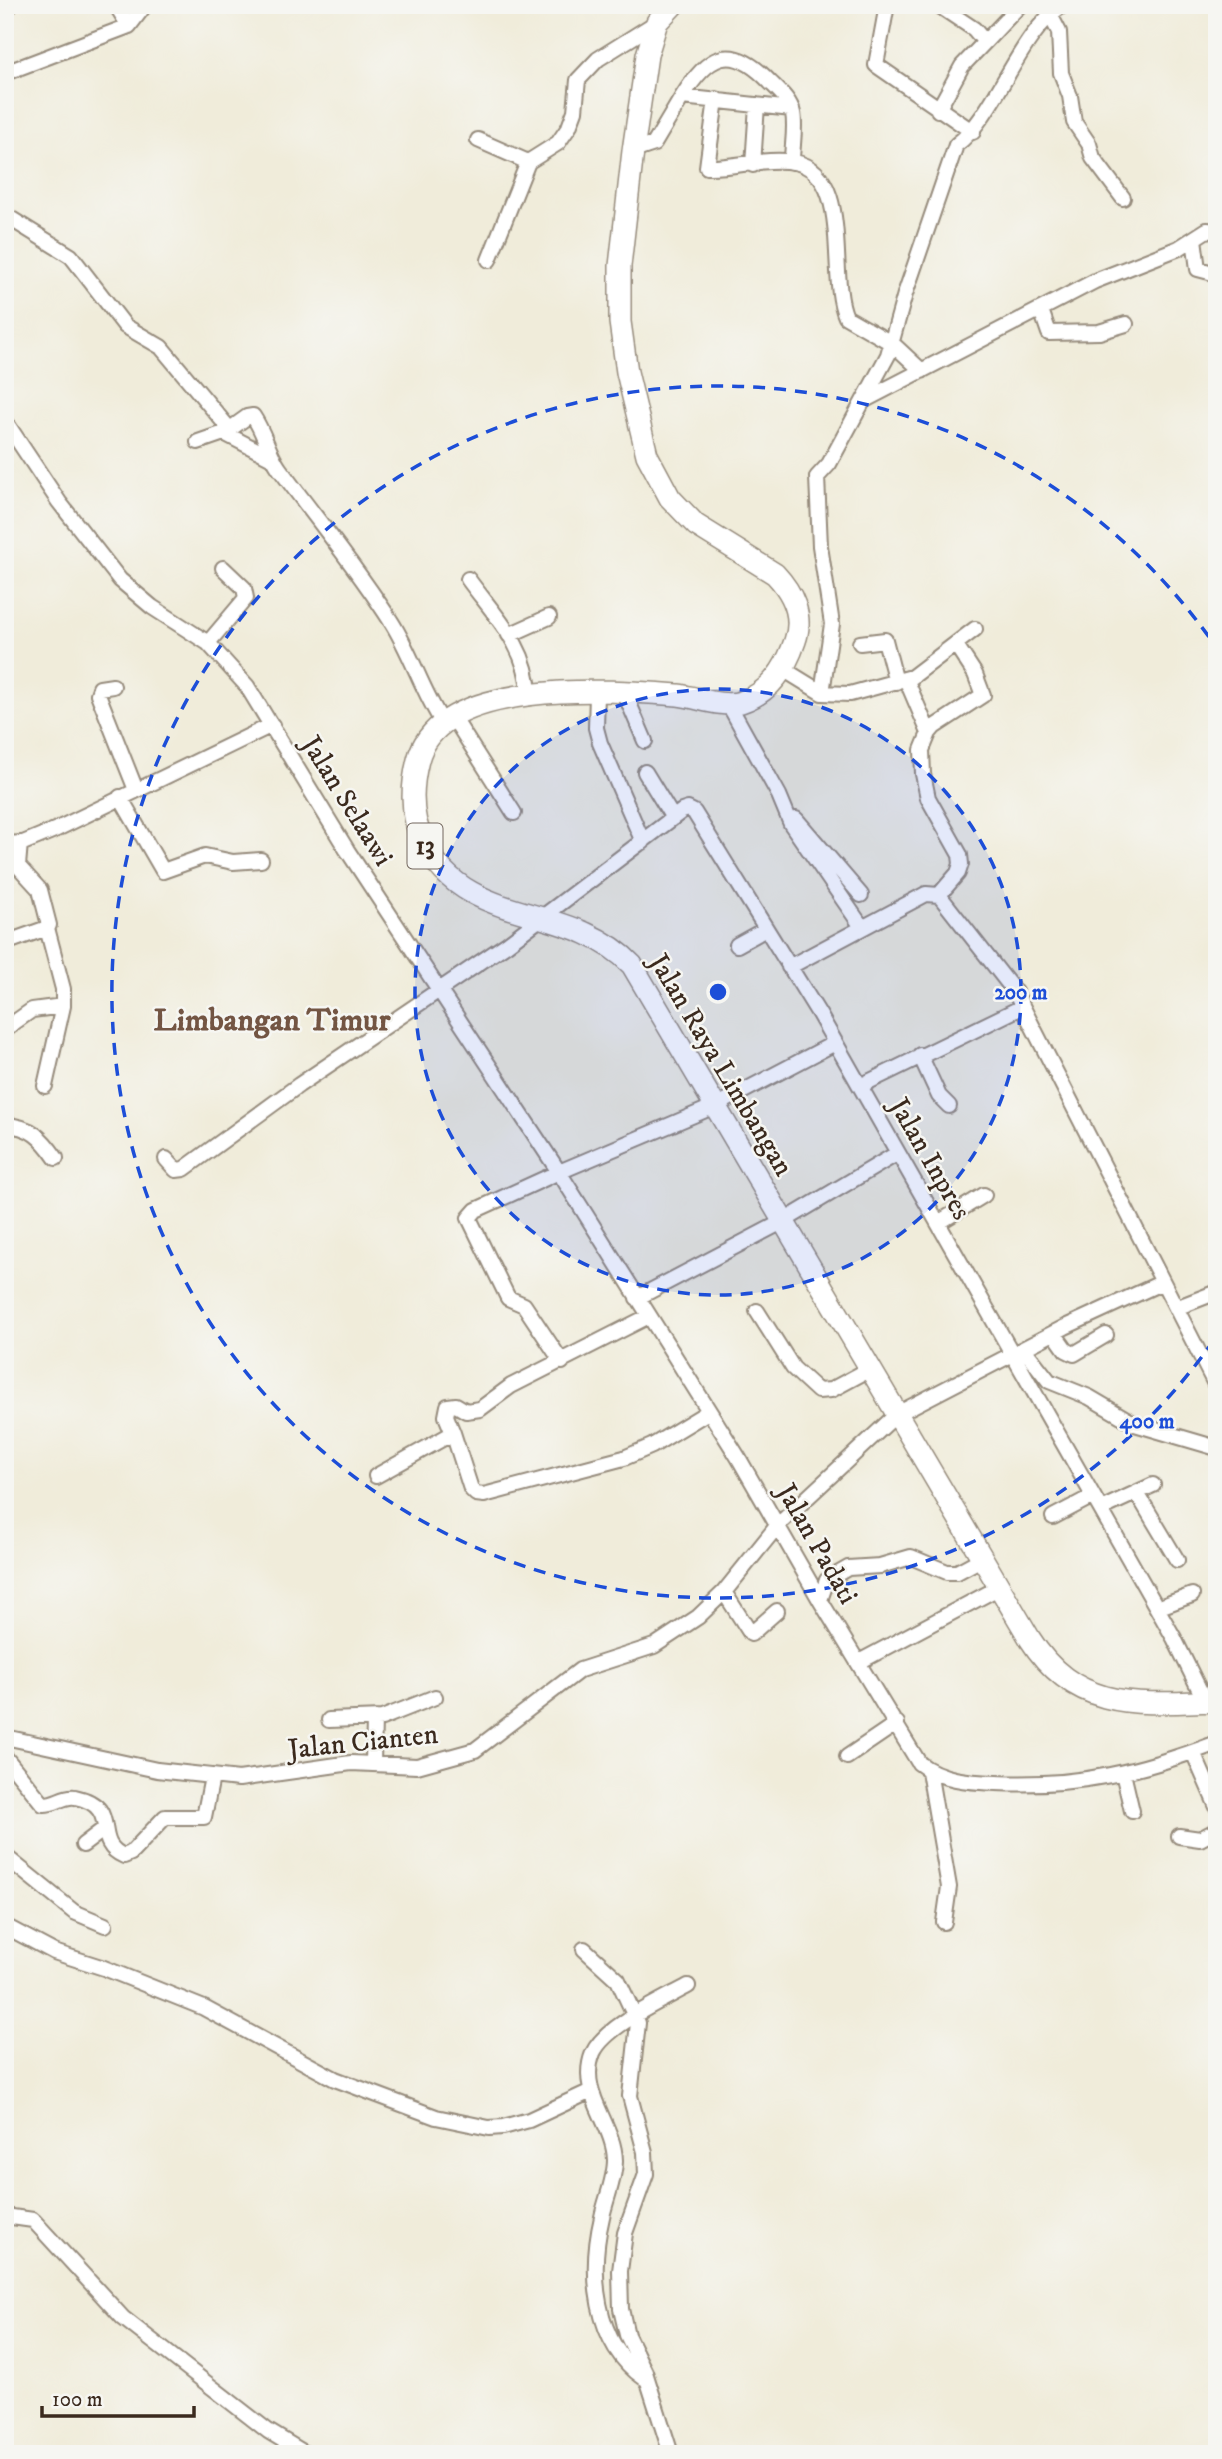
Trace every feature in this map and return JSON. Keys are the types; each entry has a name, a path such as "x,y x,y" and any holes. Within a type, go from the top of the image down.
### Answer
{"highway":[{"name":"Jalan Raya Limbangan","path":"673,5 657,22 646,55 633,151 620,266 620,322 627,372 648,455 662,486 689,519 775,574 790,593 797,614 797,635 783,669 755,696 743,702 728,703 675,695 625,694 528,694 487,701 448,720 420,751 414,776 414,817 435,864 450,881 480,897 601,939 632,965 1039,1653 1061,1678 1074,1687 1110,1699 1211,1701"}],"street":[{"path":"116,5 130,26"},
{"path":"5,73 130,26 145,5"},
{"path":"887,5 874,62 938,110 973,132"},
{"path":"938,5 974,29 985,41"},
{"path":"938,110 962,66 1020,5"},
{"path":"822,693 832,624 821,557 815,487 817,477 829,464 893,344 905,294 956,145 973,132 1047,10 1063,5"},
{"path":"1047,10 1059,33 1061,73 1070,96 1074,122 1089,144 1093,158 1123,198"},
{"path":"489,260 514,189 528,162 558,143 569,127 575,111 578,80 623,41 657,22"},
{"path":"633,151 654,144 704,66 728,58 751,65 786,99 792,109 792,162"},
{"path":"682,97 792,109"},
{"path":"716,99 706,166 792,162 814,172 829,189 846,317 893,344 922,371"},
{"path":"753,165 757,104"},
{"path":"478,140 528,162"},
{"path":"5,215 71,256 125,326 161,347 227,426 233,427 247,416 253,416 274,459 320,518 392,623 405,645 426,697 448,720 514,813"},
{"path":"865,400 1095,281 1133,263 1168,253 1207,230 1217,231"},
{"path":"1195,239 1198,269 1217,274"},
{"path":"1041,310 1049,333 1099,332 1126,324"},
{"name":"Jalan Selaawi","path":"5,421 59,502 120,580 152,607 208,643 233,668 272,725 347,850 559,1172"},
{"path":"198,442 224,433 274,459"},
{"path":"208,643 246,598 244,588 223,568"},
{"path":"468,579 509,635 528,671 528,694"},
{"path":"509,635 549,617"},
{"path":"783,669 822,693 839,696 901,680 929,667 975,629"},
{"path":"860,643 886,640 901,680 929,733"},
{"path":"939,895 958,873 960,855 928,798 922,750 929,733 984,695 975,674 956,645"},
{"path":"113,686 100,688 98,694 136,790"},
{"path":"597,694 596,728 600,743 643,842"},
{"path":"625,694 646,741"},
{"path":"728,703 810,855 862,928"},
{"path":"45,1086 63,1006 63,989 40,890 18,866 13,843 79,819 272,725"},
{"path":"166,1159 176,1170 184,1169 299,1085 543,918 673,818 645,772"},
{"path":"120,797 163,871 205,856 233,862 261,860"},
{"name":"Jalan Inpres","path":"673,818 688,809 694,813 766,929 938,1223 1019,1352 1093,1496 1211,1701"},
{"path":"786,811 837,863 861,895"},
{"path":"789,967 926,894 939,895 1002,974 1022,1007 1217,1388"},
{"path":"5,943 47,928"},
{"path":"737,945 766,929"},
{"path":"5,1029 32,1010 63,1006"},
{"path":"860,1086 1022,1007"},
{"path":"562,1362 524,1305 508,1298 471,1223 470,1213 715,1106 835,1043"},
{"path":"920,1055 939,1096 949,1106"},
{"path":"5,1125 36,1133 56,1157"},
{"path":"637,1298 782,1222 898,1153"},
{"name":"Jalan Padati","path":"559,1172 778,1525 820,1600 897,1723 911,1751 929,1770"},
{"path":"938,1223 984,1195"},
{"name":"Jalan Cianten","path":"5,1738 157,1770 212,1777 264,1778 351,1763 417,1766 475,1750 580,1670 670,1637 724,1592 778,1525 897,1414 933,1393 1163,1282"},
{"path":"1176,1308 1217,1292"},
{"path":"757,1311 793,1368 818,1391 831,1390 870,1369"},
{"path":"649,1317 512,1387 480,1409 466,1411 456,1405 448,1406 446,1416 471,1489 476,1494 484,1495 631,1456 708,1412"},
{"path":"1054,1333 1066,1350 1074,1354 1106,1335"},
{"path":"1019,1352 1049,1381 1089,1397 1135,1424 1217,1448"},
{"path":"376,1476 453,1433"},
{"path":"1101,1510 1153,1485"},
{"path":"1137,1493 1177,1560"},
{"path":"1054,1517 1093,1496"},
{"path":"820,1600 827,1580 848,1568 880,1566 911,1557 939,1571 957,1572 983,1558"},
{"path":"859,1662 1000,1587"},
{"path":"724,1592 751,1634 777,1611"},
{"path":"1157,1608 1192,1595"},
{"path":"329,1720 374,1719 435,1698"},
{"path":"373,1764 374,1719"},
{"path":"847,1756 897,1723"},
{"path":"944,1923 949,1887 929,1770 974,1782 1030,1785 1085,1781 1123,1773 1217,1743"},
{"path":"1193,1752 1217,1807"},
{"path":"5,1757 43,1804 52,1804 68,1797 91,1803 103,1813 104,1829 115,1851 128,1855 165,1817 204,1817 212,1777"},
{"path":"1123,1773 1132,1811"},
{"path":"83,1845 104,1829"},
{"path":"1179,1836 1200,1839 1217,1829"},
{"path":"5,1856 74,1912 105,1925"},
{"path":"5,1926 54,1952 104,1968 204,2008 326,2075 436,2117 489,2128 503,2127 529,2120 591,2091"},
{"path":"584,1950 618,1980 636,2016 629,2096 645,2152 646,2174 625,2233 620,2295 625,2328 648,2381 671,2454"},
{"path":"648,2381 627,2362 613,2343 599,2305 598,2239 615,2162 610,2137 591,2091 589,2079 593,2053 608,2036 636,2016 688,1986"},
{"path":"5,2216 33,2220 123,2318 268,2431 306,2454"}],"district":[{"name":"Limbangan Timur","path":"272,1021"}]}
